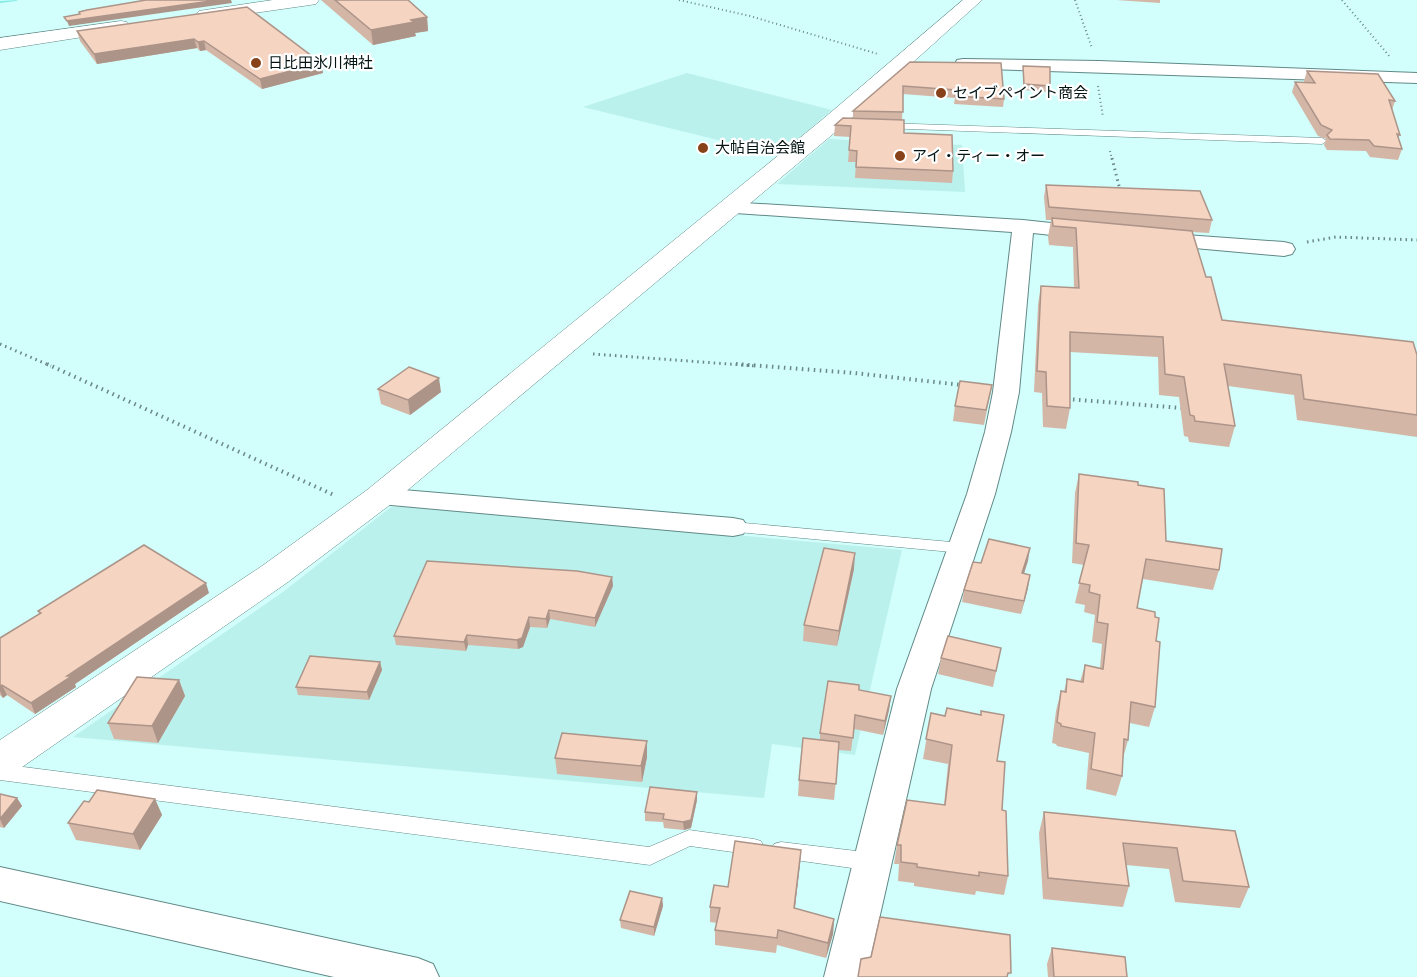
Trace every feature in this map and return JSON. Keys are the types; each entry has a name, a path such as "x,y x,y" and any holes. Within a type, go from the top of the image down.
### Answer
{"street":[{"path":"192,17 310,0"},
{"path":"0,761 266,580 371,503 728,208 837,124 909,62 973,0"},
{"path":"0,44 135,24"},
{"path":"946,63 1099,66 1412,78"},
{"path":"728,208 1023,226 1110,235"},
{"path":"845,977 914,689 981,494 998,432 1006,392 1023,226"},
{"path":"1132,237 1284,249"},
{"path":"371,503 733,527"},
{"path":"0,884 418,977"}],"lane":[{"path":"878,126 1322,141"},
{"path":"733,527 962,548"},
{"path":"0,772 650,856 689,838 873,862"}],"path":[{"path":"679,0 750,16 909,62"},
{"path":"1075,0 1099,66"},
{"path":"1342,0 1412,78"},
{"path":"1284,249 1293,248 1313,239 1336,237 1417,240"},
{"path":"0,344 371,503"},
{"path":"554,351 929,380 1006,392"},
{"path":"1059,399 1189,409"}],"shaded area":[{"path":"687,73 832,110 779,155 583,107"},
{"path":"829,139 962,145 965,192 777,184"},
{"path":"391,507 424,507 902,550 855,755 772,744 764,798 73,737 283,592"}],"building":[{"path":"146,0 218,0 67,21 64,17 87,10"},
{"path":"335,0 408,0 427,17 411,20 414,22 371,30"},
{"path":"247,7 321,63 260,79 204,41 198,42 194,39 94,54 77,31"},
{"path":"910,62 1001,63 1004,99 955,96 956,90 903,86 903,112 853,111"},
{"path":"1023,66 1050,67 1050,86 1024,84"},
{"path":"1307,71 1378,74 1395,101 1389,100 1402,149 1374,146 1369,140 1330,139 1327,135 1332,130 1321,125 1295,82 1315,83"},
{"path":"843,118 904,120 904,133 952,135 953,171 856,167 857,151 849,150 851,126 835,125"},
{"path":"1046,185 1200,191 1212,220 1049,207"},
{"path":"1052,218 1192,231 1206,277 1211,277 1222,320 1413,342 1417,355 1417,415 1304,399 1301,375 1224,364 1235,426 1195,421 1194,416 1190,415 1184,377 1165,374 1163,337 1070,332 1070,408 1047,406 1046,372 1037,371 1041,286 1079,288 1076,228 1053,226"},
{"path":"409,367 439,378 408,400 378,389"},
{"path":"960,381 992,385 986,410 955,406"},
{"path":"1079,474 1138,482 1138,485 1164,489 1166,541 1222,549 1219,570 1146,559 1137,608 1155,612 1155,617 1159,618 1156,641 1160,642 1155,707 1131,702 1128,740 1124,739 1122,776 1091,769 1095,733 1061,726 1057,722 1061,691 1066,692 1067,679 1083,682 1085,665 1103,669 1108,624 1097,622 1100,595 1089,592 1090,585 1079,583 1089,545 1076,543"},
{"path":"989,539 1030,548 1022,573 1030,575 1024,601 964,590 973,562 981,563"},
{"path":"144,545 206,583 67,676 72,676 31,703 2,685 0,686 0,638 41,613 38,611"},
{"path":"824,548 855,553 839,631 804,625"},
{"path":"427,561 577,571 612,577 595,618 549,610 546,619 529,617 522,638 517,640 467,635 464,642 394,636"},
{"path":"948,636 1001,648 996,671 941,658"},
{"path":"310,656 380,662 367,692 296,687"},
{"path":"137,677 179,680 152,726 108,723"},
{"path":"828,681 859,685 859,690 891,696 885,721 855,715 853,738 820,733"},
{"path":"947,708 981,715 981,711 1004,715 997,761 1005,762 1002,810 1006,811 1008,876 979,872 979,876 917,867 917,864 901,862 901,845 897,845 907,800 945,805 952,745 926,739 931,713 945,716"},
{"path":"562,733 647,741 641,766 555,758"},
{"path":"803,738 839,742 836,784 799,780"},
{"path":"650,787 697,792 691,820 683,822 663,819 664,814 645,812"},
{"path":"97,790 155,799 133,834 68,823 84,801 89,802"},
{"path":"0,794 17,798 0,819"},
{"path":"1044,812 1235,831 1249,887 1183,881 1177,848 1123,843 1129,886 1048,878"},
{"path":"735,841 801,850 794,908 834,919 828,943 778,930 777,938 715,930 720,908 710,907 714,885 728,887"},
{"path":"630,891 662,898 654,927 620,920"},
{"path":"880,917 1010,935 1011,973 1008,973 1007,977 858,977 861,959 871,957"},
{"path":"1052,948 1125,957 1127,977 1054,977"}],"waterway":[{"path":"0,2 16,0"}],"place":[{"name":"日比田氷川神社","path":"256,63"},
{"name":"セイブペイント商会","path":"941,93"},
{"name":"大帖自治会館","path":"703,148"},
{"name":"アイ・ティー・オー","path":"900,156"}]}
